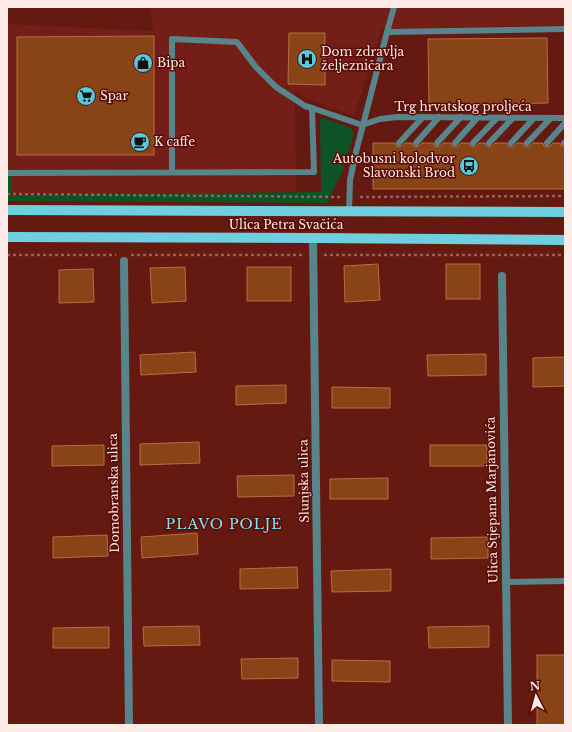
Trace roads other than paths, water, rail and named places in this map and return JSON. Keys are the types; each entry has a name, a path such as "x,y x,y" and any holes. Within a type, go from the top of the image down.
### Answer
{"main road":[{"name":"Ulica Petra Svačića","path":"7,210 565,212"},
{"name":"Ulica Petra Svačića","path":"7,237 565,240"}],"street":[{"name":"Slunjska ulica","path":"313,238 319,725"},
{"name":"Domobranska ulica","path":"124,261 129,725"},
{"name":"Ulica Stjepana Marjanovića","path":"502,276 508,725"}],"lane":[{"path":"349,211 350,180 362,125 394,7"},
{"path":"387,32 565,29"},
{"path":"172,171 172,39 237,42 255,66 276,87 305,106 362,125"},
{"path":"7,173 172,171 314,172 312,108"},
{"name":"Trg hrvatskog proljeća","path":"362,125 380,119 397,117 565,118"},
{"path":"399,143 423,117"},
{"path":"416,143 439,117"},
{"path":"437,143 461,117"},
{"path":"455,143 478,117"},
{"path":"473,143 497,118"},
{"path":"490,143 513,118"},
{"path":"511,143 534,118"},
{"path":"527,143 551,118"},
{"path":"547,143 565,123"},
{"path":"505,582 565,581"}],"place":[{"name":"Dom zdravlja željezničara","path":"307,59"},
{"name":"Bipa","path":"143,63"},
{"name":"Spar","path":"86,96"},
{"name":"K caffe","path":"140,142"},
{"name":"Autobusni kolodvor Slavonski Brod","path":"469,166"}],"district":[{"name":"PLAVO POLJE","path":"224,524"}]}
